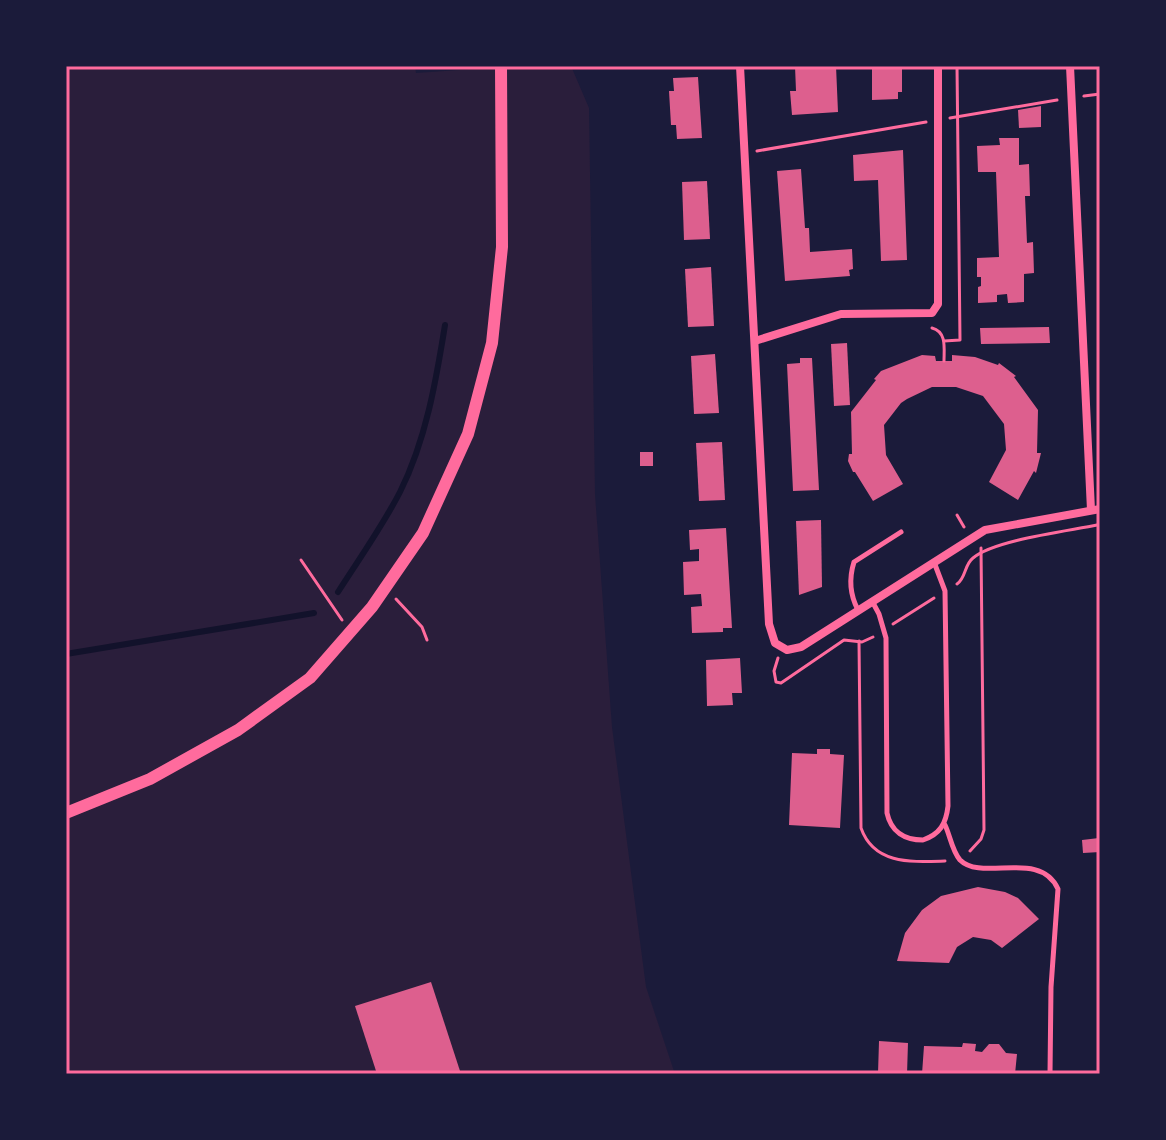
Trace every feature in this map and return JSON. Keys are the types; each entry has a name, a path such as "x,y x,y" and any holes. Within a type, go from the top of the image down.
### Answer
{"street":[{"path":"66,813 150,779 238,730 310,678 385,588 423,533 468,434 492,343 502,247 501,66"},
{"path":"740,66 769,624 775,643 794,650 981,532 1096,510 1070,66"},
{"path":"755,341 841,314 932,313 938,304 938,66"}],"lane":[{"path":"858,610 852,596 851,572 854,562 901,532"},
{"path":"933,561 945,591 948,806 945,824 958,858 974,866 1041,871 1052,877 1058,889 1051,987 1050,1074"},
{"path":"872,601 883,630 888,820 902,835 915,840 932,837 945,824"}],"path":[{"path":"944,341 960,340 957,66"},
{"path":"744,153 1100,94"},
{"path":"922,313 925,328 937,329 944,341 944,361"},
{"path":"780,647 774,677 776,682 781,683 844,640 867,641 962,580 968,565 981,553 1100,525"},
{"path":"859,641 861,828 864,837 878,852 894,860 943,862 958,858 974,849 984,830 981,532"},
{"path":"301,560 351,631"},
{"path":"385,588 422,627 427,640"}],"shaded area":[{"path":"66,66 415,66 416,73 516,66 571,66 589,108 595,494 612,727 646,987 675,1074 66,1074"}],"building":[{"path":"795,66 836,66 838,112 792,115 790,91 796,91"},
{"path":"872,66 902,66 902,92 898,92 898,99 872,100"},
{"path":"698,77 702,138 677,139 676,125 671,125 669,91 674,91 673,78"},
{"path":"1041,106 1041,127 1019,128 1018,110"},
{"path":"999,138 1019,138 1019,165 1029,164 1030,196 1025,196 1027,243 1033,242 1034,273 1024,274 1024,302 1008,303 1007,294 997,295 997,302 978,303 981,277 977,277 977,258 999,257 996,172 978,172 977,146 1000,145"},
{"path":"903,150 907,260 881,261 878,180 854,181 853,155"},
{"path":"801,169 810,252 852,249 853,269 849,270 850,276 785,281 777,171"},
{"path":"707,181 710,239 684,240 682,182"},
{"path":"711,267 714,326 688,327 685,269"},
{"path":"1049,327 1050,343 981,344 980,328"},
{"path":"847,343 850,405 834,406 831,344"},
{"path":"715,354 719,413 694,414 691,356"},
{"path":"922,355 935,356 936,361 952,361 952,355 975,357 999,363 1016,376 1038,410 1037,453 1041,453 1036,473 1034,471 1018,500 989,482 1006,450 1004,424 983,396 956,387 932,387 907,399 884,425 886,455 903,484 873,501 853,472 848,461 849,454 852,454 851,412 881,371"},
{"path":"800,358 812,358 819,490 793,491 787,364 800,363"},
{"path":"722,442 725,500 699,501 696,443"},
{"path":"640,452 653,452 653,466 640,466"},
{"path":"821,520 822,587 799,595 796,521"},
{"path":"726,528 732,628 723,628 723,632 692,633 691,607 702,606 701,594 684,595 683,562 699,561 699,549 690,550 689,530"},
{"path":"740,658 742,693 732,693 733,705 707,706 706,660"},
{"path":"817,749 830,749 830,754 844,755 840,828 789,825 792,753 817,754"},
{"path":"1099,838 1100,852 1083,853 1082,840"},
{"path":"978,887 1018,898 1039,919 1002,948 991,940 973,937 957,947 949,963 897,961 905,933 922,910 941,896"},
{"path":"431,982 461,1074 377,1074 355,1006"},
{"path":"879,1041 908,1043 907,1074 878,1074"},
{"path":"963,1043 976,1044 975,1051 982,1052 989,1044 999,1044 1006,1053 1017,1054 1015,1074 922,1074 924,1046 962,1047"}],"waterway":[{"path":"338,592 386,518 409,472 429,410 445,325"},
{"path":"66,654 314,613"}]}
